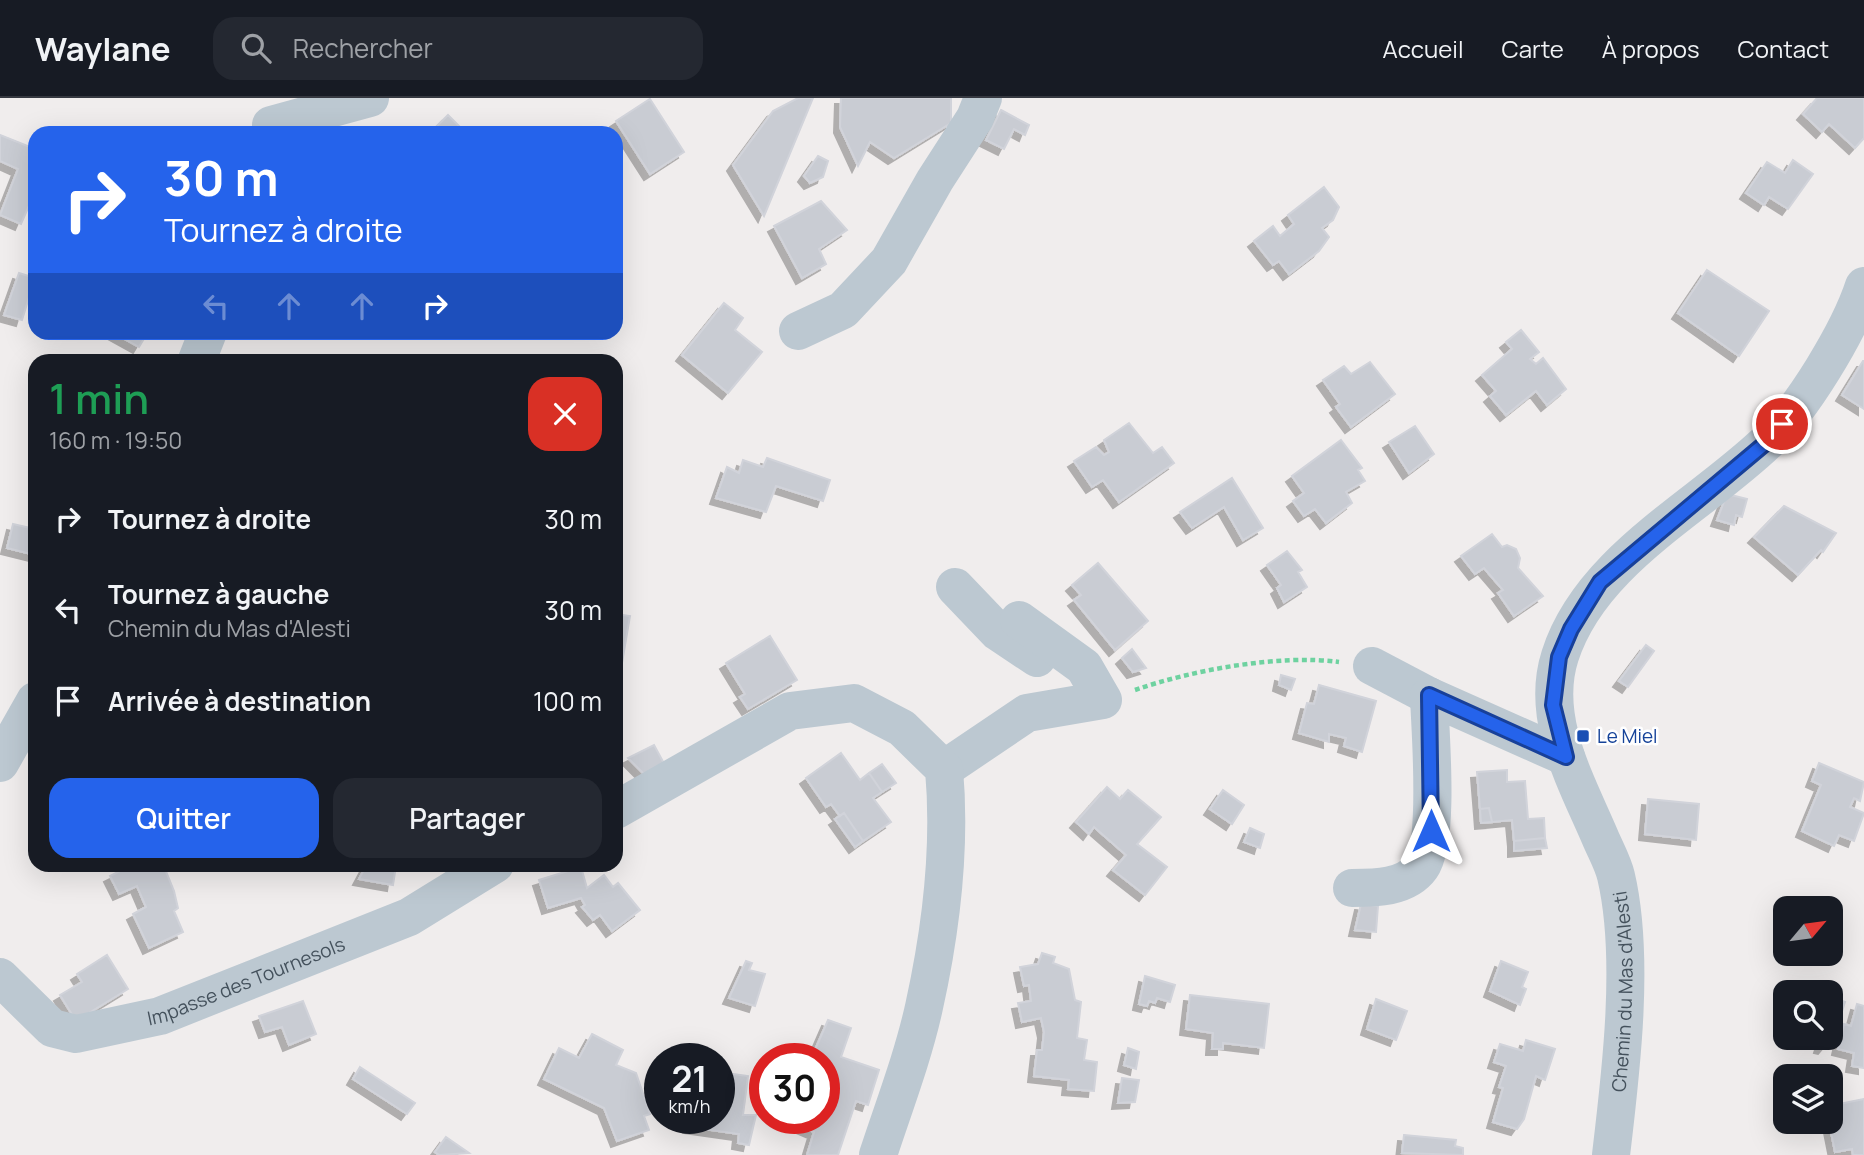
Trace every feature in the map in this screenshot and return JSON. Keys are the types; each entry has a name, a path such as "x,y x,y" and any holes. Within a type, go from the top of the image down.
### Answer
{"street":[{"path":"272,119 370,98"},
{"path":"798,331 843,310 889,261 935,180 975,118 983,98"},
{"name":"Chemin du Mas d'Alesti","path":"1611,1155 1626,956 1616,874 1566,757 1553,705 1559,657 1571,629 1600,582 1768,441 1796,407 1854,317 1864,286"},
{"path":"955,587 998,632 1067,678 1091,702"},
{"path":"1019,620 1084,667 1091,702"},
{"path":"1372,666 1566,757"},
{"path":"1352,888 1380,888 1405,880 1422,866 1431,831 1429,695"},
{"path":"944,769 1027,713 1091,702"},
{"path":"623,806 790,711 854,703 902,729 944,769 949,820 942,894 924,1008 878,1155"},
{"path":"3,751 28,712"},
{"name":"Impasse des Tournesols","path":"0,977 52,1028 76,1034 160,1016 409,917 482,872"}],"path":[{"path":"1091,702 1166,679 1304,657 1372,666"}],"building":[{"path":"798,98 813,98 764,216 733,165 773,111"},
{"path":"841,98 951,98 951,123 894,158 870,142 858,166 840,127"},
{"path":"1817,98 1864,98 1864,138 1855,148 1829,124 1822,132 1803,114"},
{"path":"650,99 684,152 650,174 623,132 623,126 619,126 616,121"},
{"path":"1001,110 1029,125 1025,135 1014,129 1004,149 986,140"},
{"path":"448,115 459,126 437,126"},
{"path":"0,135 28,146 28,208 21,224 0,215 18,169 0,161"},
{"path":"818,156 828,161 823,177 810,183 804,176"},
{"path":"1793,160 1813,174 1788,209 1769,197 1764,205 1746,193 1767,162 1785,173"},
{"path":"1324,187 1339,207 1333,220 1322,228 1329,237 1319,251 1289,274 1279,261 1273,265 1254,241 1273,226 1280,236 1294,224 1288,215"},
{"path":"821,201 847,230 819,249 826,264 802,278 774,226"},
{"path":"1707,270 1769,311 1739,356 1678,313"},
{"path":"19,273 28,276 28,301 22,320 4,315"},
{"path":"724,303 743,318 735,330 762,352 728,393 682,355"},
{"path":"1521,330 1539,352 1530,359 1536,364 1543,358 1566,389 1547,405 1536,391 1506,415 1490,396 1496,391 1482,375 1512,349 1506,342"},
{"path":"126,340 143,340 139,347"},
{"path":"1864,361 1864,409 1842,395"},
{"path":"1370,362 1395,394 1351,427 1336,407 1340,404 1323,380 1344,366 1351,374"},
{"path":"1129,423 1153,453 1162,447 1174,463 1119,502 1103,480 1092,487 1074,461 1096,447 1104,455 1109,452 1104,440"},
{"path":"1415,426 1434,454 1409,473 1389,442"},
{"path":"1341,440 1362,468 1358,470 1365,481 1346,492 1352,503 1326,523 1315,509 1304,516 1293,501 1304,493 1292,476"},
{"path":"767,458 830,480 823,501 776,486 766,512 716,498 727,467 739,473 743,460 763,467"},
{"path":"1232,478 1263,528 1243,540 1224,507 1192,528 1180,512"},
{"path":"1727,494 1747,499 1742,517 1736,515 1734,525 1717,520"},
{"path":"1784,506 1836,533 1823,552 1821,550 1798,575 1754,537"},
{"path":"13,524 28,527 28,553 7,548"},
{"path":"1492,534 1502,547 1507,545 1516,549 1520,558 1518,568 1543,596 1514,616 1498,593 1503,590 1484,568 1475,574 1461,556"},
{"path":"1287,551 1302,570 1298,572 1307,587 1284,602 1277,588 1281,585 1267,565"},
{"path":"1098,563 1148,621 1115,650 1074,600 1081,595 1072,585"},
{"path":"623,615 630,616 623,657"},
{"path":"770,636 797,680 748,709 740,697 745,694 726,663"},
{"path":"1646,645 1654,651 1628,687 1619,681"},
{"path":"1132,649 1146,668 1133,672 1122,658"},
{"path":"1281,675 1295,679 1291,690 1279,685"},
{"path":"1319,685 1376,701 1362,752 1344,746 1346,738 1329,734 1329,742 1299,733 1307,703 1314,704"},
{"path":"654,745 667,769 647,777 628,758"},
{"path":"841,753 860,780 869,773 882,792 873,798 891,822 863,841 844,813 840,816 831,804 826,807 806,778"},
{"path":"1819,763 1864,782 1860,801 1854,798 1850,807 1864,813 1854,841 1839,835 1834,846 1802,831 1821,785 1812,781"},
{"path":"882,764 896,783 882,792 869,773"},
{"path":"1507,770 1507,782 1525,781 1528,819 1544,818 1545,838 1514,841 1512,820 1492,822 1489,808 1480,809 1477,772"},
{"path":"1107,787 1120,799 1128,790 1161,817 1137,844 1167,867 1145,895 1113,870 1126,855 1094,827 1089,834 1076,822"},
{"path":"1223,790 1244,805 1232,824 1210,809"},
{"path":"1648,799 1699,804 1696,840 1645,834"},
{"path":"1489,808 1492,822 1481,823 1480,809"},
{"path":"844,813 863,841 855,847 835,819"},
{"path":"1250,828 1264,834 1260,848 1244,842"},
{"path":"1545,838 1547,848 1514,851 1514,841"},
{"path":"118,872 166,872 178,908 174,911 183,932 149,948 133,914 146,907 137,886 119,894 110,876"},
{"path":"363,872 395,872 393,885 359,879"},
{"path":"565,872 582,872 587,888 604,875 613,887 618,883 640,910 612,931 600,915 593,920 582,907 585,905 581,898 548,908 539,880"},
{"path":"1361,904 1378,906 1376,932 1355,930"},
{"path":"1042,953 1055,957 1053,963 1069,969 1075,1000 1081,1002 1077,1038 1087,1040 1084,1060 1097,1062 1094,1091 1068,1089 1069,1080 1034,1076 1037,1050 1042,1050 1044,1032 1041,1018 1022,1022 1018,1003 1031,1001 1029,985 1024,986 1020,967 1038,964"},
{"path":"107,955 128,989 76,1021 60,995 82,982 77,974"},
{"path":"746,961 752,963 749,970 765,974 755,1006 729,998"},
{"path":"1501,961 1528,972 1522,987 1526,989 1520,1005 1490,991"},
{"path":"1145,976 1175,985 1170,1002 1157,998 1155,1003 1149,1001 1147,1006 1139,1004"},
{"path":"1190,995 1269,1004 1264,1048 1223,1043 1223,1049 1212,1049 1213,1033 1186,1029"},
{"path":"1376,999 1407,1011 1396,1040 1367,1029"},
{"path":"303,1001 316,1034 289,1045 282,1027 265,1032 259,1016"},
{"path":"1857,1004 1864,1006 1864,1068 1852,1066 1854,1053 1842,1050 1844,1024 1851,1026"},
{"path":"828,1020 851,1028 841,1057 879,1070 868,1105 856,1101 838,1155 807,1155 813,1134 840,1134 840,1043 818,1043"},
{"path":"592,1034 623,1050 616,1065 636,1073 644,1096 644,1132 617,1141 604,1108 544,1079 559,1048 579,1058"},
{"path":"1526,1040 1555,1049 1545,1080 1536,1076 1524,1119 1517,1129 1493,1122 1506,1066 1494,1062 1500,1044 1523,1051"},
{"path":"1128,1048 1139,1052 1136,1069 1124,1065"},
{"path":"360,1067 415,1103 407,1114 353,1079"},
{"path":"735,1074 748,1076 743,1115 749,1115 749,1134 752,1134 749,1145 738,1143 739,1134 735,1133"},
{"path":"1122,1078 1139,1080 1135,1102 1118,1103"},
{"path":"1864,1099 1864,1155 1853,1155 1852,1149 1835,1152 1831,1134 1843,1134 1843,1103"},
{"path":"1404,1135 1456,1140 1455,1146 1463,1148 1463,1155 1402,1153"},
{"path":"446,1137 469,1153 439,1155 435,1152"}],"place":[{"name":"Le Miel","path":"1583,736"}],"route":[{"path":"1431,831 1429,695 1566,757 1553,705 1559,657 1571,629 1600,582 1768,441 1782,424"}]}
